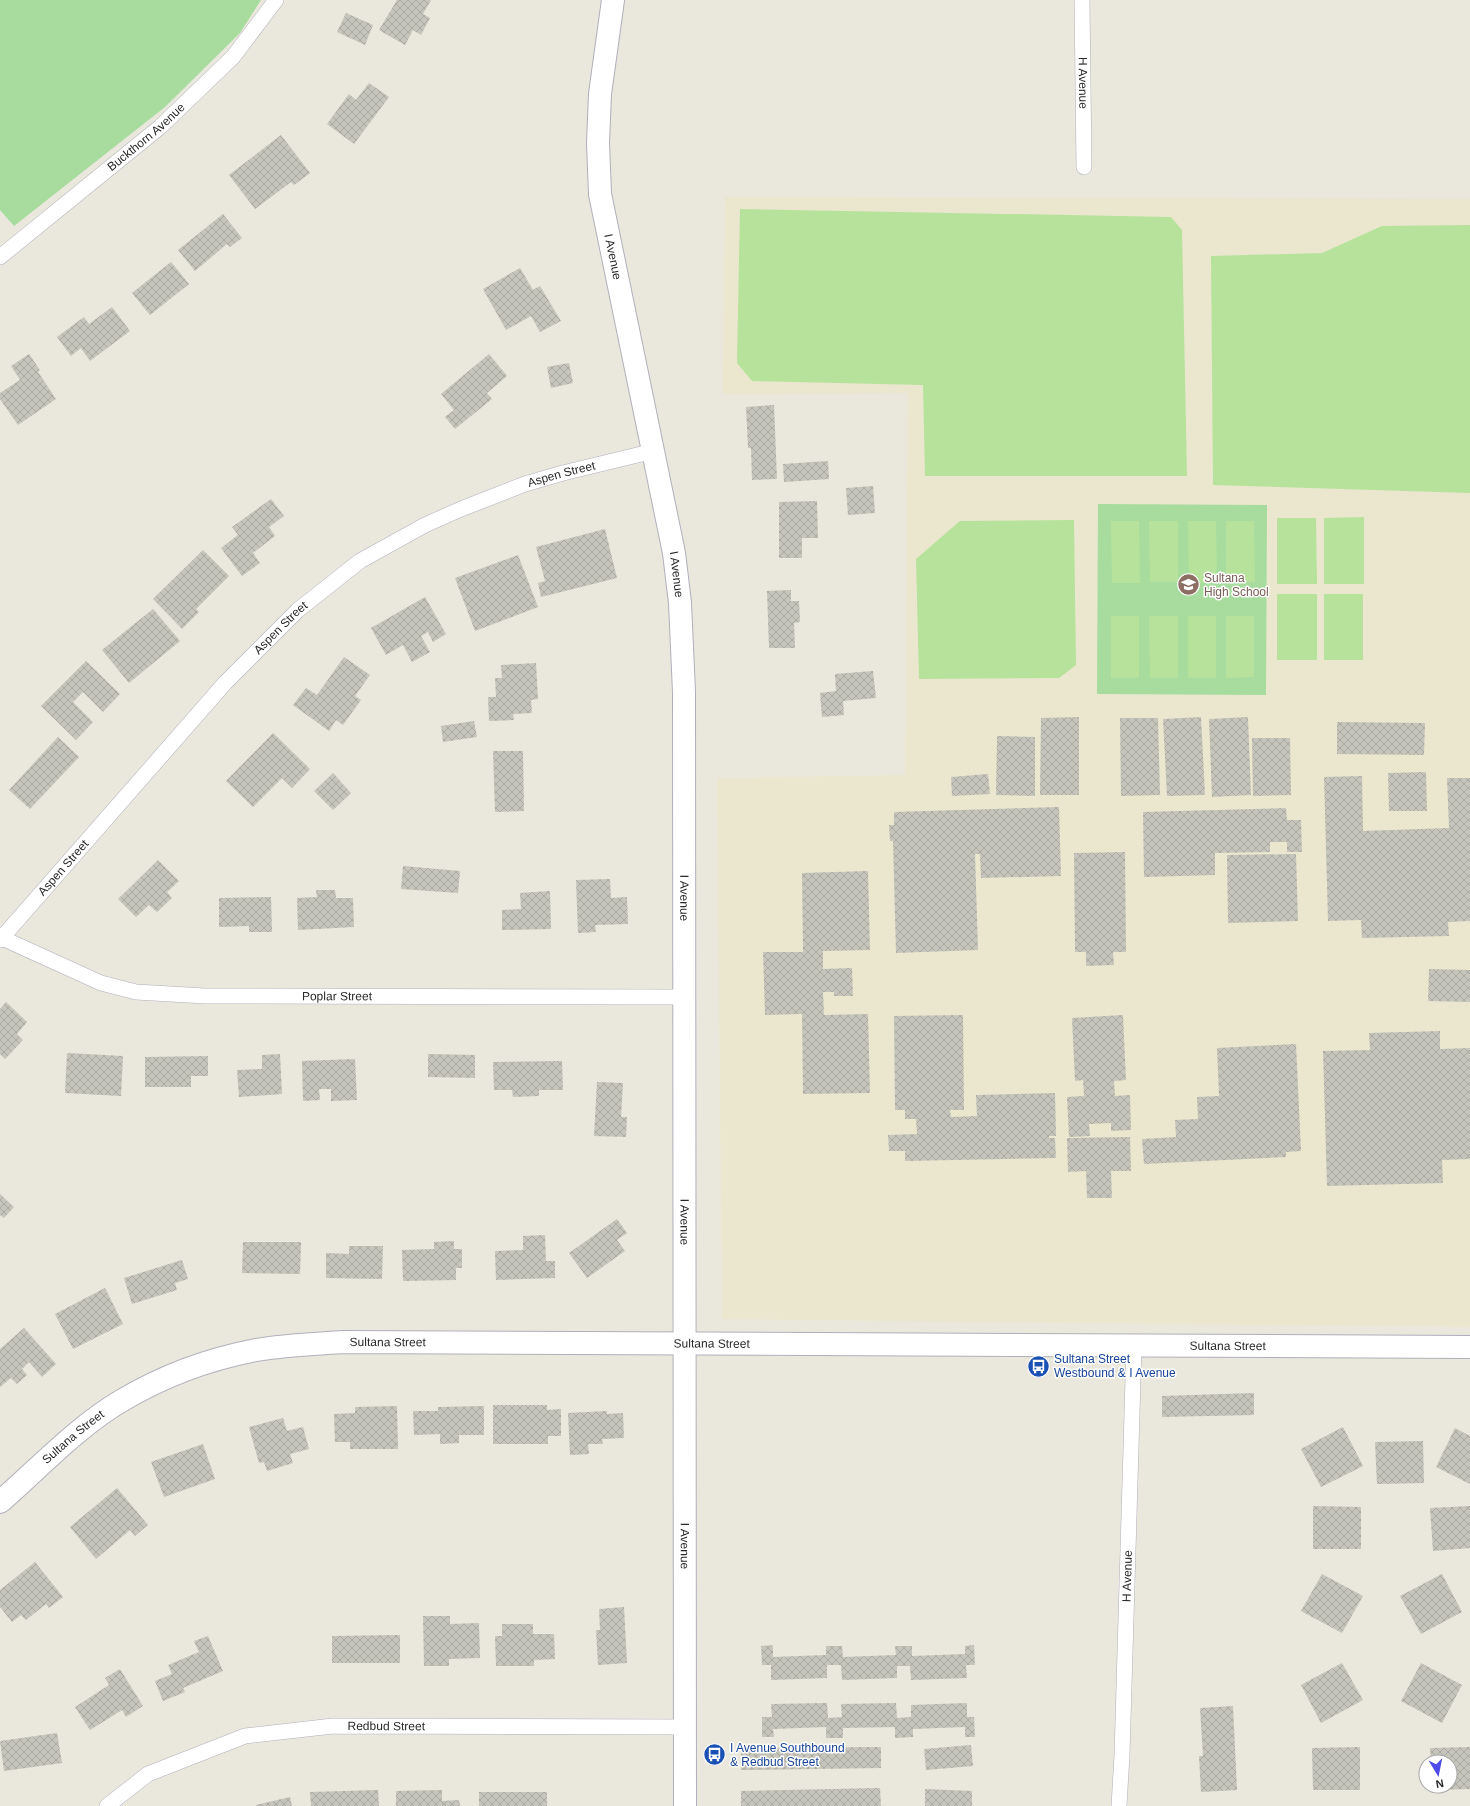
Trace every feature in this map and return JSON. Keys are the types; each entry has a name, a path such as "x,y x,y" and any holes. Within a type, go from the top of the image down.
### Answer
{"main road":[{"name":"I Avenue","path":"613,0 600,94 598,143 600,194 674,553 680,603 686,732 683,1344 685,1806"},
{"name":"Sultana Street","path":"0,1502 82,1429 120,1402 161,1379 208,1363 256,1350 344,1342 1470,1347"}],"street":[{"name":"Buckthorn Avenue","path":"0,257 160,127 233,57 276,0"},
{"name":"H Avenue","path":"1082,0 1084,166"},
{"name":"Aspen Street","path":"1,939 225,683 298,610 360,561 425,525 525,484 563,473 654,451"},
{"name":"Poplar Street","path":"1,939 100,983 136,992 205,996 684,997"},
{"name":"H Avenue","path":"1119,1806 1123,1747 1134,1345"},
{"name":"Redbud Street","path":"108,1806 148,1774 245,1736 333,1726 684,1727"}],"shaded area":[{"name":"Sultana High School","path":"725,197 1470,199 1470,1327 722,1319 717,778 905,775 908,393 723,394"}],"green space":[{"path":"0,0 261,0 240,33 165,107 14,226 0,210"},
{"path":"740,209 1171,217 1182,230 1187,476 925,476 923,385 752,381 737,363"},
{"path":"1470,225 1470,493 1213,485 1211,256 1322,253 1382,226"},
{"path":"1098,504 1267,505 1266,695 1097,694"},
{"path":"1364,517 1364,584 1324,584 1324,518"},
{"path":"1277,518 1316,518 1317,584 1277,584"},
{"path":"1074,520 1076,665 1059,678 919,679 916,559 960,521"},
{"path":"1111,521 1139,521 1140,583 1112,583"},
{"path":"1149,521 1178,521 1178,582 1150,582"},
{"path":"1188,521 1216,521 1217,583 1189,583"},
{"path":"1226,521 1254,521 1255,582 1226,583"},
{"path":"1277,594 1317,594 1317,660 1277,660"},
{"path":"1324,594 1363,594 1363,660 1324,660"},
{"path":"1111,616 1139,616 1139,678 1111,678"},
{"path":"1149,616 1178,616 1178,678 1150,678"},
{"path":"1188,616 1216,616 1216,678 1188,678"},
{"path":"1226,616 1254,616 1254,677 1226,678"}],"building":[{"path":"397,0 431,0 423,14 430,18 421,35 413,30 405,45 379,30"},
{"path":"346,13 373,25 365,45 337,32"},
{"path":"369,83 389,97 354,144 327,124 349,94 356,100"},
{"path":"281,135 310,173 294,185 291,182 255,209 229,175"},
{"path":"223,214 242,238 230,247 227,244 195,271 178,250"},
{"path":"171,262 189,284 150,315 132,293"},
{"path":"520,268 533,290 540,286 561,321 540,332 531,316 506,330 483,289"},
{"path":"112,307 130,331 90,361 81,348 71,356 57,337 84,317 89,324"},
{"path":"29,354 40,370 38,372 56,399 18,425 0,399 0,393 20,380 11,366"},
{"path":"489,354 507,376 487,393 492,399 455,429 445,417 454,410 441,394"},
{"path":"569,363 573,383 551,388 547,367"},
{"path":"774,405 777,479 752,480 751,448 748,448 746,407"},
{"path":"828,461 829,479 784,482 783,464"},
{"path":"873,486 875,513 848,515 846,488"},
{"path":"271,499 284,516 269,527 275,536 253,553 260,563 242,576 221,548 238,535 232,527"},
{"path":"817,501 818,538 802,538 802,558 779,558 779,502"},
{"path":"605,529 617,578 541,597 538,583 545,581 536,547"},
{"path":"203,550 229,576 196,609 199,612 182,629 153,599"},
{"path":"518,555 538,607 475,631 455,578"},
{"path":"791,590 791,601 799,601 800,622 794,623 795,648 769,648 767,591"},
{"path":"425,597 446,634 433,642 428,632 421,636 430,652 412,662 403,645 386,655 371,628"},
{"path":"153,609 180,641 129,683 102,650"},
{"path":"344,657 370,675 355,696 361,700 343,725 336,720 329,731 293,705 306,688 317,695"},
{"path":"86,661 120,694 103,712 83,692 73,702 93,722 76,740 41,706"},
{"path":"536,663 538,699 531,700 532,713 513,714 514,720 489,721 488,697 496,697 495,678 502,678 501,665"},
{"path":"873,671 876,698 843,701 844,715 822,717 820,693 836,691 835,674"},
{"path":"1079,717 1079,795 1040,795 1041,718"},
{"path":"1201,717 1205,795 1167,796 1163,719"},
{"path":"1248,717 1251,795 1212,797 1209,719"},
{"path":"1120,718 1158,718 1160,795 1121,796"},
{"path":"474,721 477,737 443,742 441,726"},
{"path":"1337,722 1425,723 1424,755 1337,754"},
{"path":"273,733 310,769 292,788 282,778 253,807 226,781"},
{"path":"997,736 1035,737 1035,796 996,795"},
{"path":"58,737 79,757 30,809 9,790"},
{"path":"1252,738 1290,738 1291,795 1253,796"},
{"path":"493,751 523,751 524,811 495,812"},
{"path":"1426,772 1427,811 1389,811 1388,773"},
{"path":"333,773 351,793 333,810 314,791"},
{"path":"988,774 990,794 952,796 951,777"},
{"path":"1362,776 1363,831 1449,828 1447,778 1470,778 1470,921 1448,922 1449,936 1362,938 1361,920 1328,921 1324,777"},
{"path":"1059,807 1061,876 981,878 980,854 975,854 978,950 896,953 893,841 890,841 889,825 894,825 894,812"},
{"path":"1286,808 1287,820 1301,820 1302,852 1287,852 1287,842 1270,842 1270,852 1215,853 1215,875 1144,877 1143,812"},
{"path":"1125,852 1126,952 1113,952 1114,965 1086,966 1086,952 1075,952 1074,853"},
{"path":"1296,854 1298,921 1228,923 1227,855"},
{"path":"158,860 179,881 167,892 172,898 157,912 149,905 136,917 118,899"},
{"path":"403,866 460,871 458,893 401,889"},
{"path":"868,871 870,950 823,951 823,969 852,968 853,996 834,996 834,992 823,992 824,1015 868,1014 870,1093 803,1094 802,1014 765,1015 763,952 803,952 802,873"},
{"path":"610,879 611,898 627,897 628,924 595,925 596,932 578,933 576,880"},
{"path":"316,890 335,890 336,898 353,898 354,927 298,930 297,898 317,897"},
{"path":"550,891 551,929 502,930 502,910 521,909 520,893"},
{"path":"271,897 272,932 249,932 249,926 219,927 219,898"},
{"path":"1429,969 1470,970 1470,1002 1428,1001"},
{"path":"6,1002 27,1022 17,1034 23,1040 5,1059 0,1054 0,1009"},
{"path":"963,1015 964,1110 950,1110 951,1117 977,1116 976,1095 1055,1093 1056,1136 1049,1136 1049,1138 1055,1138 1056,1158 905,1161 905,1151 889,1151 888,1135 917,1134 916,1119 905,1119 905,1110 895,1110 894,1016"},
{"path":"1123,1015 1126,1080 1114,1081 1115,1096 1130,1095 1131,1130 1111,1131 1111,1123 1089,1124 1090,1136 1069,1137 1067,1097 1084,1096 1083,1080 1075,1081 1072,1018"},
{"path":"1440,1031 1440,1049 1470,1048 1470,1159 1442,1160 1443,1183 1327,1186 1323,1051 1370,1050 1369,1033"},
{"path":"1296,1044 1301,1151 1286,1152 1286,1157 1144,1164 1142,1139 1176,1137 1175,1120 1198,1119 1197,1097 1219,1096 1217,1048"},
{"path":"67,1053 123,1056 121,1096 65,1093"},
{"path":"280,1054 282,1094 239,1097 237,1070 262,1069 262,1055"},
{"path":"428,1054 475,1055 475,1078 428,1077"},
{"path":"208,1056 208,1076 191,1076 191,1087 145,1087 145,1057"},
{"path":"355,1059 357,1100 331,1101 331,1089 319,1089 320,1100 303,1101 302,1061"},
{"path":"562,1061 563,1090 539,1090 539,1096 513,1097 512,1090 494,1090 493,1062"},
{"path":"597,1082 623,1083 621,1117 627,1117 626,1137 594,1136"},
{"path":"1130,1137 1131,1171 1111,1171 1112,1198 1087,1198 1086,1171 1068,1172 1067,1138"},
{"path":"0,1194 14,1207 4,1218 0,1215"},
{"path":"617,1219 627,1233 617,1240 625,1251 587,1278 569,1253"},
{"path":"545,1235 546,1261 555,1261 555,1278 496,1280 495,1251 523,1250 523,1236"},
{"path":"454,1241 454,1249 462,1249 462,1268 456,1268 456,1280 403,1281 402,1250 434,1249 434,1242"},
{"path":"243,1242 301,1242 300,1274 242,1273"},
{"path":"349,1246 383,1246 382,1279 326,1278 326,1253 349,1254"},
{"path":"182,1260 188,1279 175,1283 177,1290 132,1304 124,1278"},
{"path":"105,1288 123,1324 73,1349 55,1314"},
{"path":"24,1328 56,1364 42,1377 29,1362 22,1369 27,1375 17,1384 11,1378 0,1387 0,1349"},
{"path":"1254,1393 1254,1415 1162,1417 1162,1396"},
{"path":"493,1405 547,1405 547,1410 561,1409 561,1436 548,1436 548,1444 493,1444"},
{"path":"397,1406 398,1449 350,1449 350,1442 335,1442 334,1414 355,1413 355,1407"},
{"path":"484,1406 484,1435 459,1435 459,1443 440,1444 440,1434 414,1435 413,1411 438,1411 438,1407"},
{"path":"607,1411 607,1414 623,1413 624,1438 602,1439 603,1444 588,1444 589,1454 570,1455 568,1413"},
{"path":"283,1418 287,1431 303,1427 309,1449 290,1454 293,1463 267,1471 264,1462 259,1463 249,1427"},
{"path":"1343,1427 1363,1466 1321,1487 1301,1449"},
{"path":"1455,1428 1470,1436 1470,1484 1436,1467"},
{"path":"1423,1441 1424,1483 1377,1484 1375,1442"},
{"path":"203,1444 215,1479 164,1497 151,1462"},
{"path":"117,1488 148,1525 135,1536 130,1530 96,1559 70,1527"},
{"path":"1313,1506 1361,1507 1361,1549 1313,1549"},
{"path":"1470,1506 1470,1548 1433,1551 1430,1508"},
{"path":"35,1562 63,1597 49,1608 46,1604 26,1620 21,1615 12,1622 0,1607 0,1590"},
{"path":"1322,1574 1363,1596 1342,1633 1301,1611"},
{"path":"1442,1574 1462,1612 1421,1634 1400,1596"},
{"path":"624,1607 627,1663 598,1665 596,1630 600,1630 599,1609"},
{"path":"423,1616 450,1616 450,1624 479,1623 480,1658 449,1659 449,1666 424,1666"},
{"path":"502,1624 533,1624 533,1634 554,1634 555,1659 534,1660 534,1666 496,1666 495,1636 502,1636"},
{"path":"400,1635 400,1663 332,1663 332,1636"},
{"path":"208,1636 223,1671 183,1688 185,1692 163,1701 155,1681 172,1674 168,1665 199,1652 194,1641"},
{"path":"773,1645 773,1657 826,1655 826,1646 842,1646 843,1657 896,1655 895,1646 912,1646 912,1656 965,1654 965,1646 974,1645 975,1665 966,1665 967,1678 911,1680 910,1666 897,1666 897,1678 842,1680 841,1665 827,1665 827,1678 771,1680 771,1665 762,1665 761,1646"},
{"path":"1342,1663 1363,1700 1321,1723 1301,1685"},
{"path":"1421,1663 1462,1685 1442,1723 1401,1701"},
{"path":"120,1669 143,1706 126,1717 122,1710 90,1730 75,1707 109,1685 105,1678"},
{"path":"827,1703 828,1718 842,1717 841,1704 896,1703 897,1718 911,1717 911,1705 967,1703 967,1717 974,1717 975,1737 965,1737 965,1727 913,1729 913,1737 895,1738 895,1727 843,1728 843,1738 826,1738 826,1727 773,1729 774,1737 762,1737 762,1717 772,1717 771,1704"},
{"path":"1233,1706 1237,1790 1201,1792 1199,1756 1203,1756 1200,1708"},
{"path":"57,1733 62,1763 4,1771 0,1741"},
{"path":"971,1745 973,1766 926,1770 924,1749"},
{"path":"881,1747 881,1768 741,1770 741,1748"},
{"path":"1360,1747 1360,1790 1313,1790 1312,1748"},
{"path":"1470,1747 1470,1789 1458,1789 1458,1754 1430,1754 1430,1748"},
{"path":"880,1788 881,1806 741,1806 741,1791"},
{"path":"925,1789 972,1791 972,1806 925,1806"},
{"path":"378,1790 379,1806 311,1806 310,1792"},
{"path":"442,1790 442,1801 459,1800 460,1806 396,1806 396,1791"},
{"path":"479,1792 547,1792 547,1806 479,1806"},
{"path":"290,1797 292,1806 256,1806 256,1805"}],"place":[{"name":"Sultana High School","path":"1188,585"},
{"name":"Sultana Street Westbound & I Avenue","path":"1038,1366"},
{"name":"I Avenue Southbound & Redbud Street","path":"714,1755"}]}
